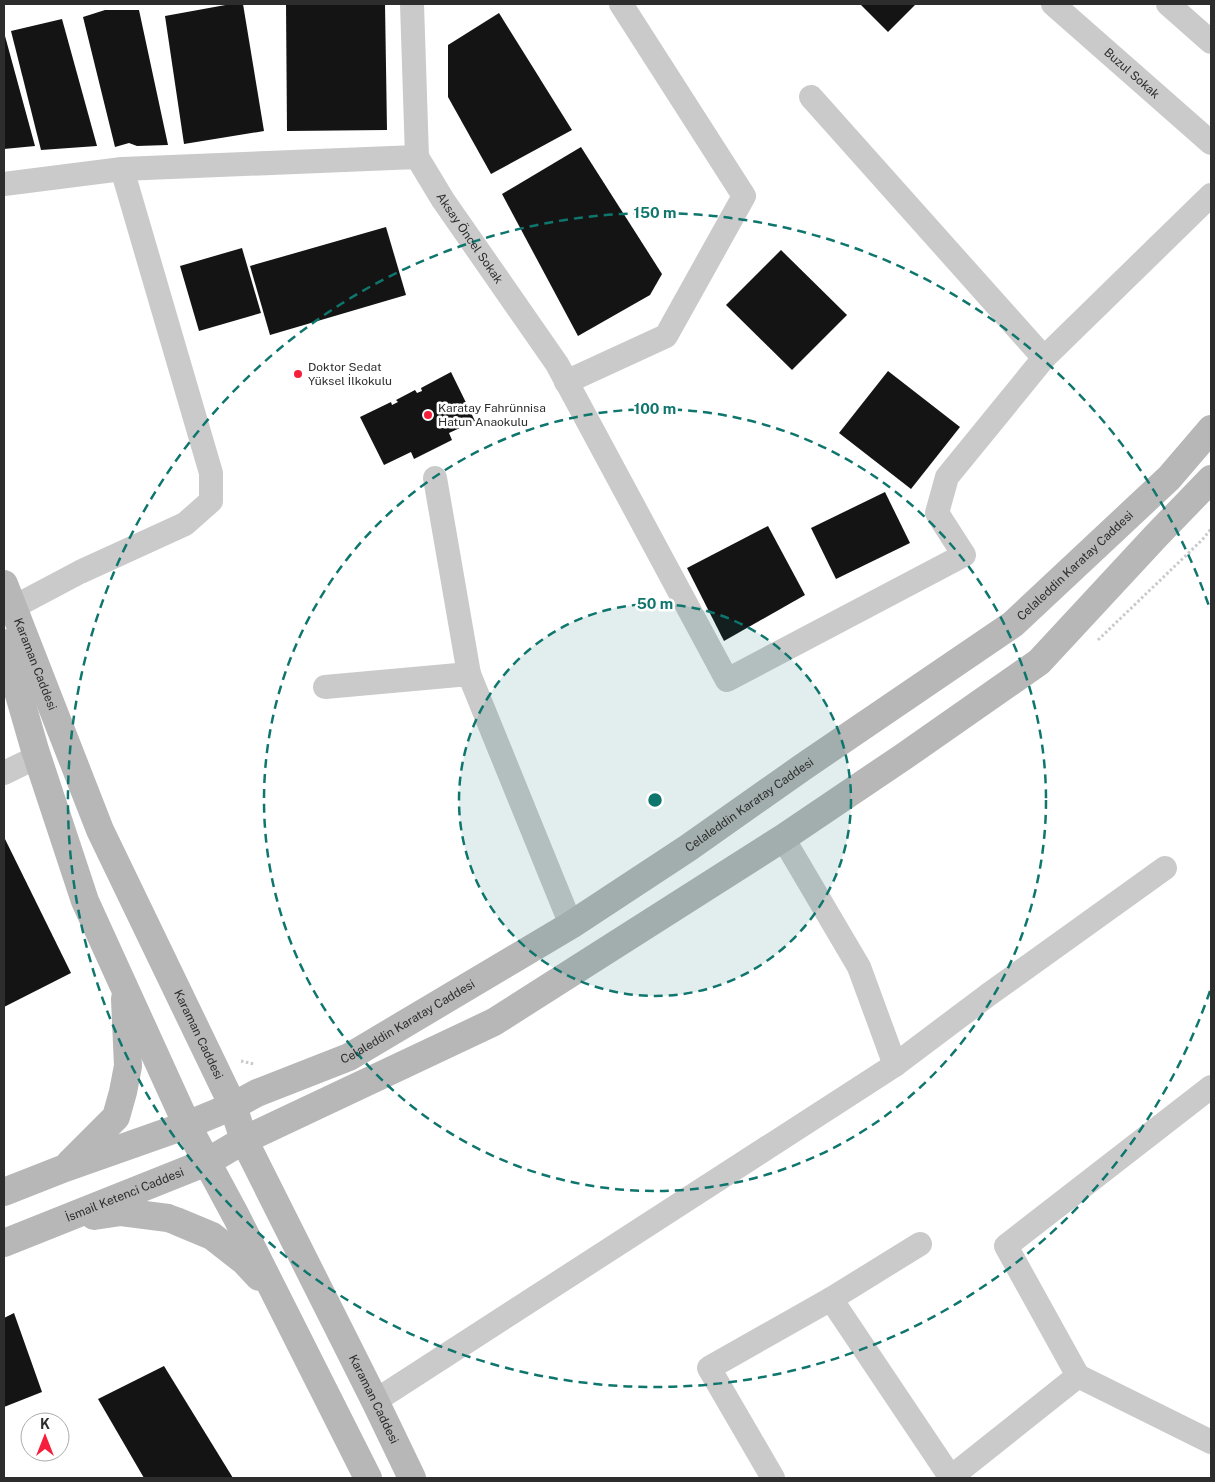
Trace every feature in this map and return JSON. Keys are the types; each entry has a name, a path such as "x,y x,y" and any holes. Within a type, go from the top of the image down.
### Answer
{"main road":[{"name":"Celaleddin Karatay Caddesi","path":"232,1106 257,1093 349,1057 571,925 688,848 1013,624 1169,478 1211,429"},
{"path":"244,1140 494,1022 783,838 903,757 1039,662 1155,537 1210,484"},
{"name":"Karaman Caddesi","path":"7,601 62,731 100,830 232,1106 244,1140 412,1478"},
{"name":"Karaman Caddesi","path":"4,643 37,757 85,901 188,1125 368,1478"},
{"path":"65,1168 116,1117 128,1066 125,988"},
{"path":"4,1192 65,1168 188,1125 232,1106"},
{"name":"İsmail Ketenci Caddesi","path":"4,1243 207,1162 244,1140"},
{"path":"58,1222 121,1212 176,1220 212,1236 244,1261 274,1292"}],"street":[{"path":"4,184 122,169 417,157 412,4"},
{"path":"566,382 666,336 744,196 621,4"},
{"name":"Buzul Sokak","path":"1053,4 1211,143"},
{"path":"1168,4 1211,42"},
{"path":"811,97 1044,358 1211,195"},
{"name":"Aksay Öncel Sokak","path":"417,157 443,200 557,364 728,680 964,555 937,512 947,477 1044,358"},
{"path":"7,601 80,572 185,524 211,501 211,473 122,169"},
{"path":"435,478 469,674 571,925"},
{"path":"325,687 469,674"},
{"path":"4,773 37,757"},
{"path":"783,838 859,968 895,1065"},
{"path":"375,1401 895,1065 996,989 1165,868"},
{"path":"1211,1087 1006,1246 1078,1376 1211,1442"},
{"path":"773,1478 709,1368 831,1299 920,1244"},
{"path":"831,1299 950,1478 1078,1376"}],"building":[{"path":"231,4 243,4 264,131 184,144 165,16"},
{"path":"286,4 385,4 387,130 287,131"},
{"path":"860,4 916,4 888,32"},
{"path":"105,10 139,10 168,145 137,146 129,143 115,147 83,17"},
{"path":"499,13 572,130 491,174 448,97 448,45"},
{"path":"62,19 97,146 41,150 11,31"},
{"path":"5,36 35,146 4,149"},
{"path":"581,147 662,274 650,295 578,336 502,194"},
{"path":"386,227 406,295 270,335 250,266"},
{"path":"242,248 261,313 199,331 180,266"},
{"path":"781,250 847,315 792,370 726,305"},
{"path":"888,371 960,427 911,489 839,433"},
{"path":"451,372 475,421 449,433 452,440 414,459 411,452 384,465 360,417 391,402 392,405 398,402 396,400 415,390 417,393 422,391 421,388"},
{"path":"885,492 910,543 836,579 811,528"},
{"path":"768,526 805,595 724,641 687,568"},
{"path":"4,837 71,973 4,1007"},
{"path":"14,1313 42,1392 4,1407 4,1318"},
{"path":"164,1366 233,1478 144,1478 98,1399"}],"place":[{"name":"Doktor Sedat Yüksel İlkokulu","path":"298,374"},
{"name":"Karatay Fahrünnisa Hatun Anaokulu","path":"428,415"}]}
